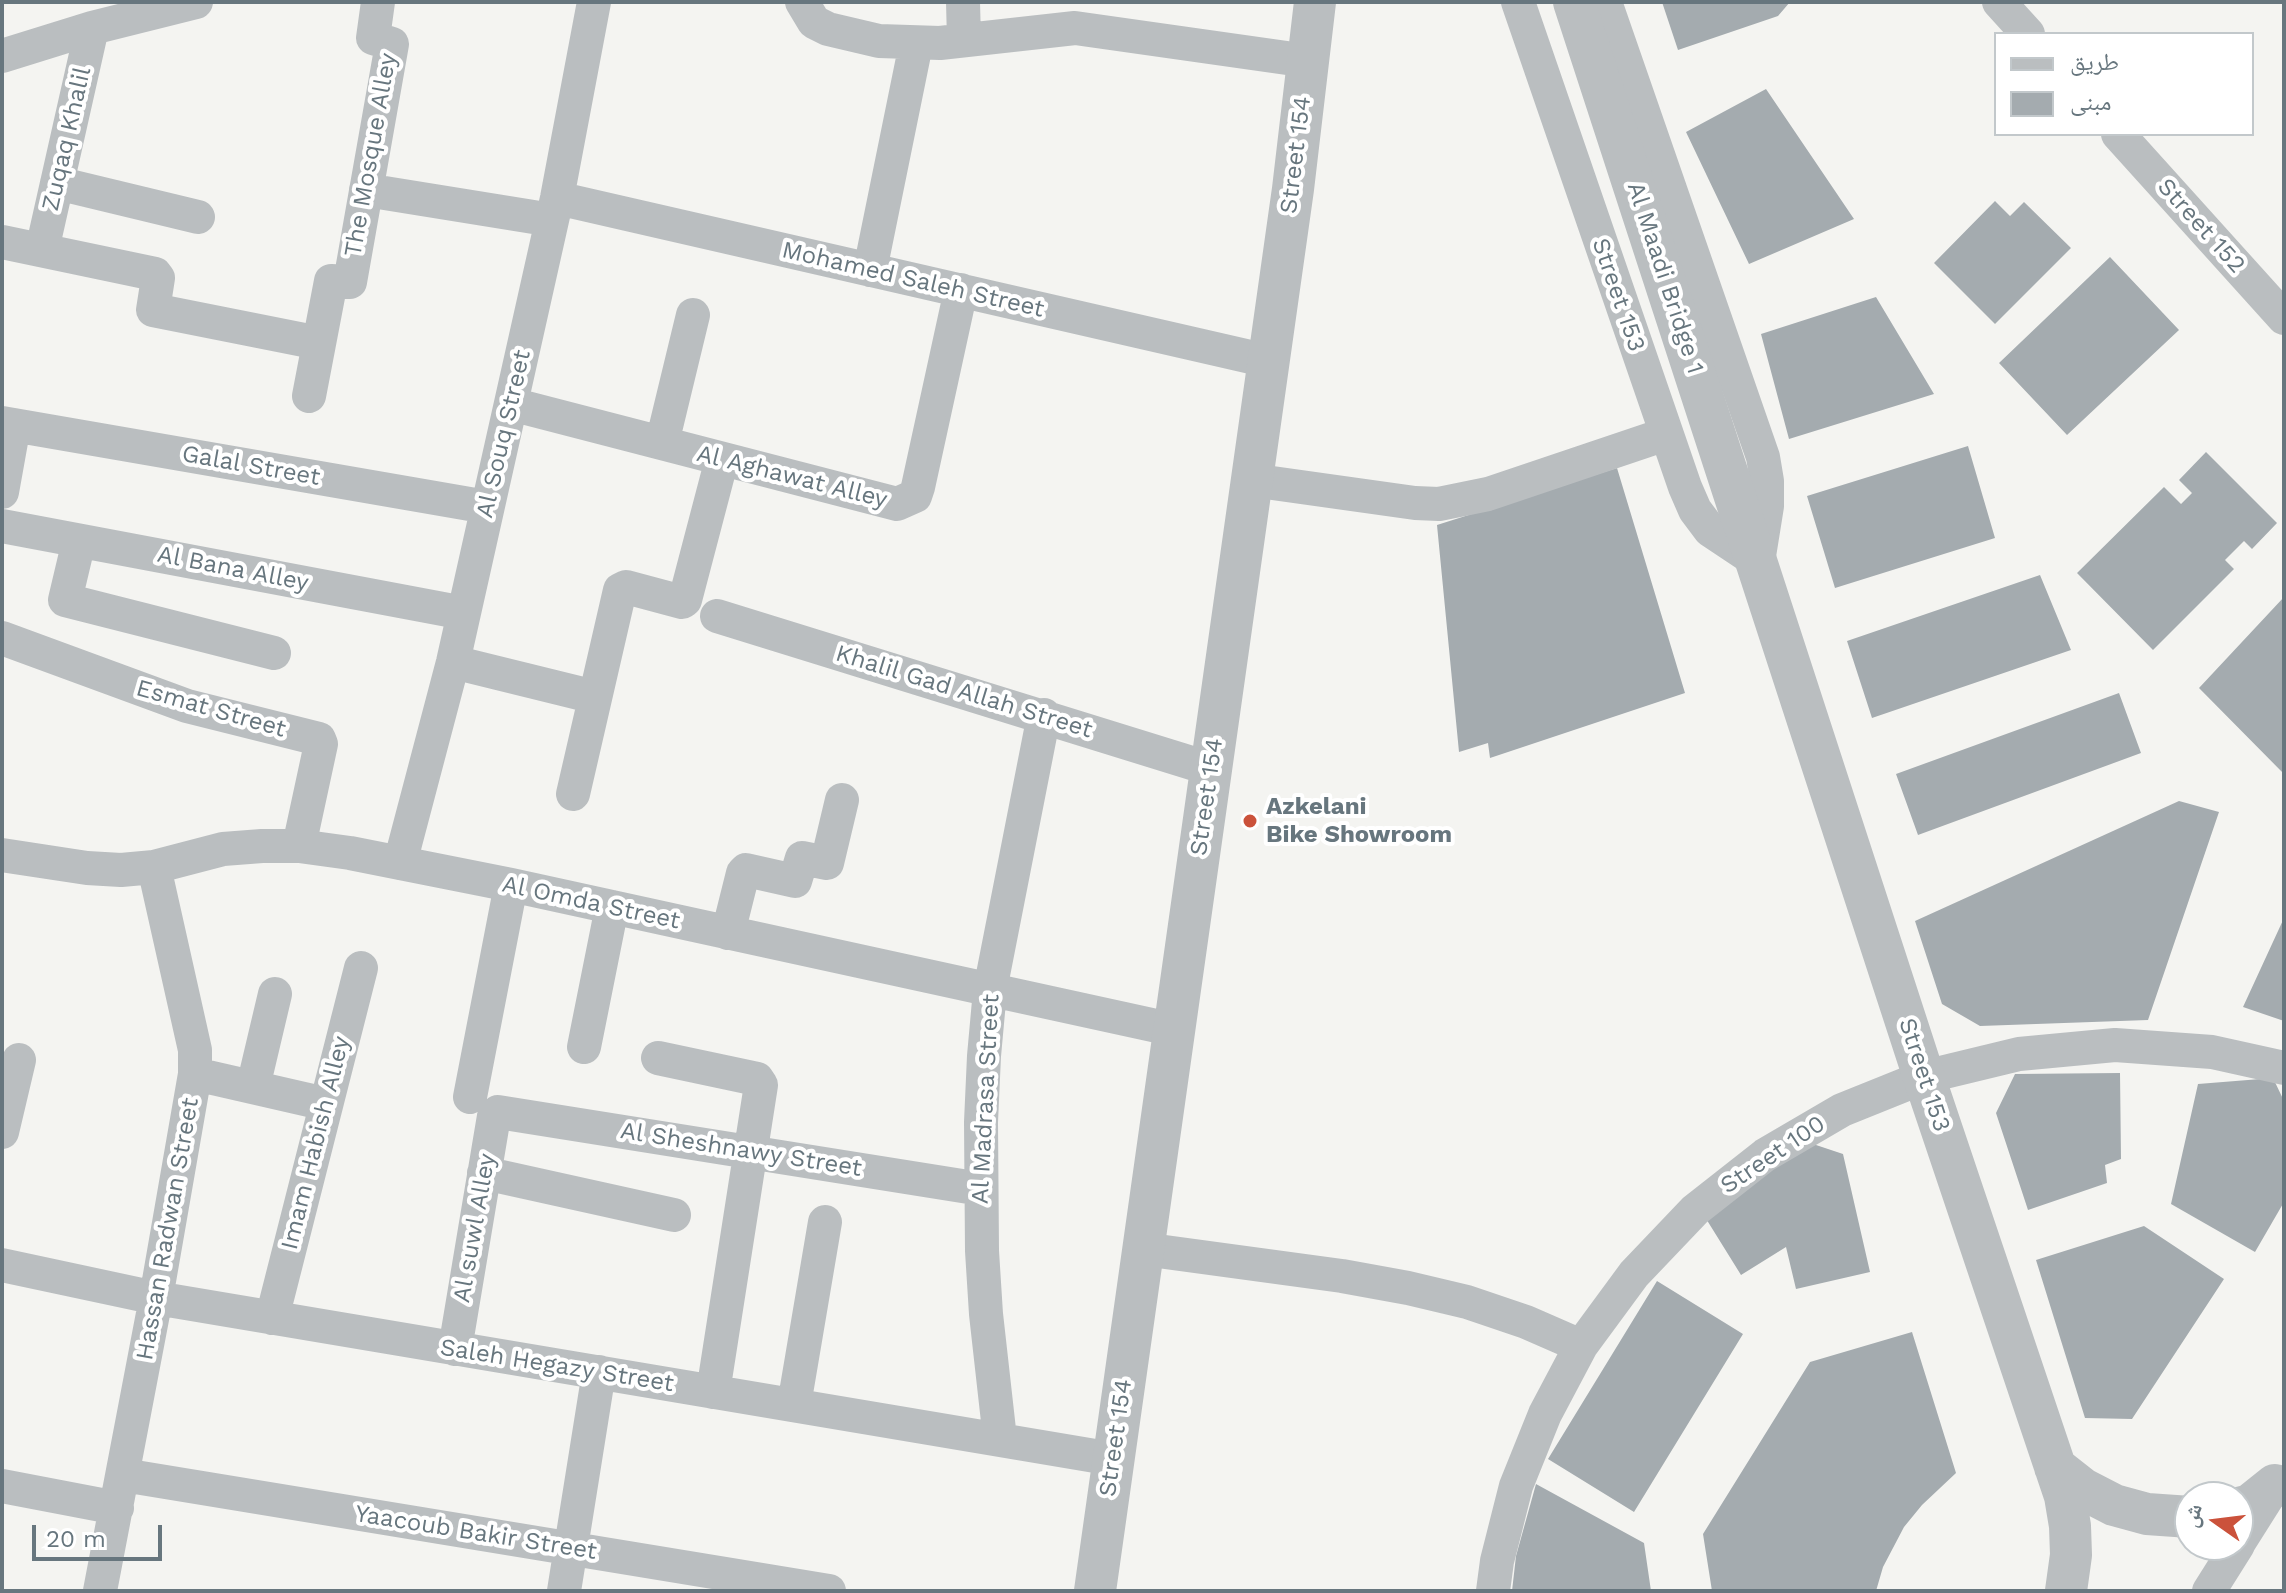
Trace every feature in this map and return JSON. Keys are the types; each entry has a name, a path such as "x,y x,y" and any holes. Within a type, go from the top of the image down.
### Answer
{"street":[{"path":"2,56 92,28 196,2"},
{"name":"The Mosque Alley","path":"309,396 331,281 350,282 392,44 373,38 378,2"},
{"name":"Al Souq Street","path":"400,863 453,662 555,209 594,2"},
{"path":"802,2 814,22 828,29 879,41 916,44 1075,28 1308,61"},
{"path":"963,2 964,40"},
{"name":"Street 154","path":"1095,1591 1268,361 1315,2"},
{"name":"Street 153","path":"1518,2 1695,510 1710,530 1757,558"},
{"name":"Al Maadi Bridge 1","path":"1574,2 1757,558"},
{"name":"Street 153","path":"1605,2 1763,457 1767,506 1757,558 1924,1077 2065,1496 2071,1555 2066,1591"},
{"path":"1999,2 2026,32"},
{"name":"Zuqaq Khalil","path":"42,250 92,28"},
{"path":"870,270 916,44"},
{"name":"Street 152","path":"2120,136 2284,318"},
{"path":"57,183 198,217"},
{"name":"Mohamed Saleh Street","path":"366,190 555,209 870,270 1268,361"},
{"path":"2,242 155,274 158,278 153,310 319,343"},
{"name":"Al Aghawat Alley","path":"511,404 897,504 915,496 961,290"},
{"path":"662,443 693,315"},
{"path":"2,492 8,424"},
{"name":"Galal Street","path":"8,424 487,507"},
{"path":"1251,480 1439,504 1488,494 1666,434"},
{"path":"573,794 620,590 626,587 685,600 722,459"},
{"name":"Al Bana Alley","path":"2,526 464,613"},
{"path":"79,541 65,600 274,653"},
{"name":"Khalil Gad Allah Street","path":"717,616 1211,769"},
{"name":"Esmat Street","path":"2,638 187,706 319,739 321,744 299,846"},
{"path":"453,662 595,697"},
{"name":"Al Madrasa Street","path":"1000,1439 986,1314 981,1189 984,1056 990,990 1044,715"},
{"path":"728,933 746,870 795,881 802,858 827,863 842,800"},
{"name":"Al Omda Street","path":"2,855 121,870 154,867 223,849 299,846 511,885 1175,1030"},
{"name":"Hassan Radwan Street","path":"100,1591 195,1074 195,1050 154,867"},
{"path":"470,1097 511,885"},
{"path":"584,1047 612,907"},
{"name":"Imam Habish Alley","path":"272,1318 361,968"},
{"path":"253,1087 275,994"},
{"name":"Street 100","path":"1493,1591 1497,1561 1516,1486 1545,1414 1581,1346 1634,1274 1695,1210 1753,1164 1842,1110 1924,1077 2019,1054 2115,1045 2212,1052 2284,1068"},
{"path":"658,1058 759,1081 761,1089 713,1392"},
{"path":"2,1132 19,1060"},
{"path":"195,1074 326,1104"},
{"name":"Al Sheshnawy Street","path":"501,1112 981,1189"},
{"name":"Al suwl Alley","path":"455,1349 494,1116 501,1112"},
{"path":"484,1173 674,1215"},
{"path":"794,1405 825,1222"},
{"path":"1143,1249 1408,1288 1467,1302 1526,1322 1581,1346"},
{"name":"Saleh Hegazy Street","path":"2,1265 156,1298 1113,1459"},
{"path":"564,1591 599,1372"},
{"path":"2055,1467 2083,1489 2114,1505 2147,1514 2174,1516"},
{"path":"2254,1501 2280,1477"},
{"path":"2254,1519 2280,1477"},
{"name":"Yaacoub Bakir Street","path":"2,1486 120,1492 571,1549 829,1591"},
{"path":"2209,1591 2228,1561"}],"building":[{"path":"1662,2 1790,2 1778,16 1678,50"},
{"path":"1766,89 1854,219 1749,264 1686,132"},
{"path":"1995,201 2010,216 2024,202 2071,248 1995,324 1934,263"},
{"path":"2110,257 2179,330 2067,435 1999,363"},
{"path":"1876,297 1934,394 1789,439 1761,334"},
{"path":"1968,446 1995,538 1835,588 1807,496"},
{"path":"2206,452 2277,523 2252,549 2244,541 2225,560 2234,569 2153,650 2077,573 2164,487 2181,504 2192,493 2179,480"},
{"path":"1617,468 1685,693 1490,758 1488,743 1459,752 1437,525"},
{"path":"2040,575 2071,650 1872,718 1847,641"},
{"path":"2284,597 2284,774 2199,688"},
{"path":"2119,693 2141,753 1918,835 1896,774"},
{"path":"2179,801 2219,812 2148,1020 1980,1026 1942,1004 1915,921"},
{"path":"2284,918 2284,1021 2243,1007"},
{"path":"2120,1073 2121,1159 2105,1165 2107,1183 2028,1210 1996,1113 2015,1074"},
{"path":"2273,1078 2284,1101 2284,1202 2255,1252 2171,1204 2198,1084"},
{"path":"1807,1142 1843,1154 1870,1272 1796,1289 1786,1247 1741,1275 1700,1209"},
{"path":"2144,1226 2224,1279 2132,1419 2085,1418 2036,1260"},
{"path":"1657,1281 1743,1334 1634,1512 1548,1459"},
{"path":"1912,1332 1956,1473 1904,1527 1883,1567 1876,1591 1712,1591 1703,1534 1810,1362"},
{"path":"1536,1484 1644,1543 1651,1591 1512,1591 1516,1556"}],"place":[{"name":"Azkelani Bike Showroom","path":"1250,821"}]}
